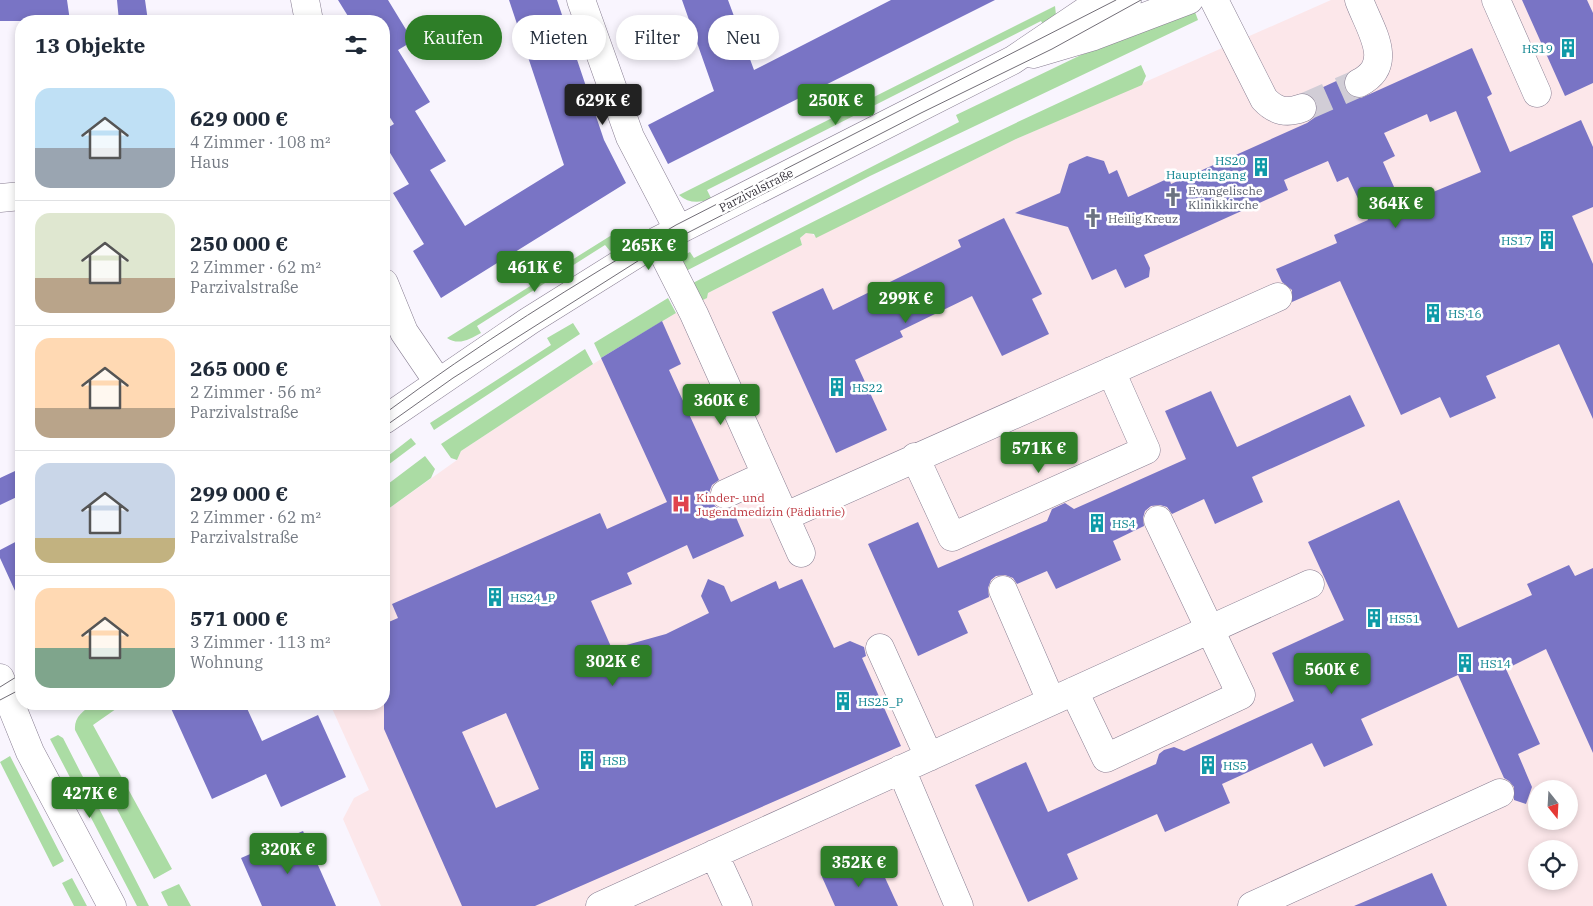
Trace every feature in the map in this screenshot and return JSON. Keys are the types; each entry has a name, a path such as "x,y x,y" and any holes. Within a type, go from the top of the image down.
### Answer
{"street":[{"path":"305,0 308,15"},
{"path":"581,0 630,137 668,235 694,314 801,553"},
{"name":"Parzivalstraße","path":"390,416 438,382 668,235 1013,60 1082,18 1102,0"},
{"path":"1082,18 1127,0"},
{"name":"Parzivalstraße","path":"1082,18 1189,0"},
{"path":"1214,0 1264,99 1270,105 1282,111 1302,108"},
{"path":"1358,83 1375,72 1379,64 1379,52 1359,0"},
{"path":"1496,0 1537,93"},
{"path":"0,198 15,197"},
{"path":"786,516 1278,297"},
{"path":"390,298 404,332 438,382"},
{"path":"916,457 952,537 1146,450 1111,371"},
{"path":"725,494 766,475"},
{"path":"1003,590 1063,696 1106,758 1241,695 1158,520"},
{"path":"600,906 1310,584"},
{"path":"880,648 929,757"},
{"path":"7,687 15,710"},
{"path":"15,710 30,752 112,906"},
{"path":"901,769 959,906"},
{"path":"1252,906 1500,793"},
{"path":"714,854 738,906"}],"shaded area":[{"path":"1331,0 1593,0 1593,906 381,906 343,819 354,798 369,790 333,710 390,710 390,508 457,460 461,451 593,364 676,313 707,298 708,293 802,245 800,238 806,233 811,233 816,237 1016,139"}],"green space":[{"path":"1055,6 1056,15 1046,29 1041,21 707,190 711,198 694,202 686,200 679,195"},
{"path":"1195,12 1198,20 870,176 686,271 683,265 684,255 690,252 694,258 959,122 956,115 1081,55"},
{"path":"1141,65 1146,76 1142,85 1016,139 816,238 814,234 806,233 800,238 802,245 708,293 707,298 699,302 691,284 914,172"},
{"path":"615,233 621,244 610,251 605,245 477,326 481,333 460,342 447,338"},
{"path":"668,298 676,313 601,358 594,343"},
{"path":"573,323 580,334 434,430 430,423 551,345 547,338"},
{"path":"585,349 593,364 461,451 457,460 451,458 441,444"},
{"path":"411,438 416,444 390,464 390,454"},
{"path":"425,456 435,469 431,478 390,508 390,482"},
{"path":"86,710 114,710 93,725 172,869 154,879 75,730 76,721"},
{"path":"58,735 63,738 149,906 137,906 50,739"},
{"path":"10,756 64,861 53,867 0,762"},
{"path":"72,878 87,906 74,906 62,883"},
{"path":"179,884 191,906 168,906 161,892"}],"building":[{"path":"0,0 67,0 69,15 15,15 15,21 0,21"},
{"path":"117,0 145,0 147,15 118,15"},
{"path":"338,0 388,0 405,28 405,46 398,50 430,102 415,111 446,161 430,170 465,226 564,165 529,60 577,60 604,140 626,183 441,298 413,251 424,244 393,193 409,184 390,153 390,126 394,124 390,118 390,15 347,15"},
{"path":"509,0 557,0 562,15 514,15"},
{"path":"682,0 728,0 734,15 708,15 708,60 750,60 754,70 774,60 779,60 779,57 891,0 995,0 668,164 648,125 714,91 698,46 698,15 687,15"},
{"name":"HS19","path":"1522,0 1587,0 1593,13 1593,83 1565,96"},
{"path":"1472,48 1492,94 1487,97 1510,152 1581,120 1593,147 1593,207 1572,216 1593,264 1593,419 1559,344 1486,376 1496,398 1450,418 1440,397 1401,415 1340,281 1292,302 1292,290 1282,282 1276,269 1337,243 1334,235 1368,220 1348,177 1337,182 1328,161 1284,180 1288,190 1144,255 1150,268 1149,277 1125,288 1116,269 1092,280 1068,227 1015,213 1060,193 1069,164 1087,156 1104,161 1109,174 1117,170 1128,197 1169,178 1171,184 1307,123 1314,118 1317,111 1317,103 1308,94 1345,77 1344,85 1347,92 1353,97 1361,98","holes":["1456,111 1481,172 1402,205 1383,162 1395,156 1384,133 1427,114 1430,122"]},
{"path":"1004,218 1042,294 1032,299 1049,334 1002,356 972,296 900,331 903,337 855,360 887,430 836,453 772,312 823,288 833,310 961,247 958,240"},
{"path":"662,321 681,364 669,370 719,480 712,485 709,493 711,500 716,507 724,510 732,508 744,536 693,559 687,545 627,573 632,584 591,601 612,649 666,634 709,613 701,596 708,579 724,586 731,602 776,581 779,589 802,579 834,648 850,641 864,647 866,656 862,658 901,746 535,906 462,906 384,729 384,710 390,710 390,621 398,618 392,604 600,513 607,529 667,502 601,358","holes":["506,713 539,789 496,808 462,732"]},
{"name":"HS4","path":"1211,391 1237,447 1350,395 1365,426 1252,477 1263,502 1215,524 1204,499 1172,514 1167,507 1160,505 1151,506 1145,511 1143,518 1144,526 1113,541 1121,560 1056,589 1047,571 1017,584 1013,578 1005,575 996,576 991,580 988,588 989,597 958,611 968,633 918,656 868,544 918,522 938,568 1047,521 1052,509 1065,503 1074,509 1186,459 1165,411"},
{"path":"15,471 15,498 0,505 0,478"},
{"path":"1399,500 1458,628 1532,595 1527,584 1569,565 1575,576 1593,568 1593,753 1546,649 1506,669 1540,744 1518,754 1529,780 1526,804 1514,800 1514,787 1504,778 1458,675 1361,719 1373,745 1324,767 1312,743 1222,784 1230,803 1165,832 1157,814 1067,854 1078,879 1028,902 975,785 1026,762 1048,812 1156,764 1159,754 1164,750 1174,747 1184,751 1294,701 1272,653 1344,620 1308,542"},
{"path":"15,542 15,591 0,558 0,550"},
{"path":"172,710 248,710 262,741 318,715 346,777 281,807 266,774 212,799"},
{"path":"303,831 336,906 262,906 241,858"},
{"path":"854,862 861,878 881,869 898,906 835,906 822,877"},
{"path":"1432,873 1447,906 1354,906"}],"tunnel":[{"path":"1302,108 1359,83"}],"tram line":[{"path":"390,410 527,315 676,225 1116,0"},
{"path":"390,423 453,378 660,247 921,113 1052,49 1141,0"},
{"path":"0,687 15,678"},
{"path":"0,700 15,692"}],"place":[{"name":"HS19","path":"1568,48"},
{"name":"HS20 Haupteingang","path":"1261,167"},
{"name":"Evangelische Klinikkirche","path":"1173,197"},
{"name":"Heilig Kreuz","path":"1093,218"},
{"name":"HS17","path":"1547,240"},
{"name":"HS 16","path":"1433,313"},
{"name":"HS22","path":"837,387"},
{"name":"Kinder- und Jugendmedizin (Pädiatrie)","path":"681,504"},
{"name":"HS4","path":"1097,523"},
{"name":"HS24_P","path":"495,597"},
{"name":"HS51","path":"1374,618"},
{"name":"HS14","path":"1465,663"},
{"name":"HS25_P","path":"843,701"},
{"name":"HSB","path":"587,760"},
{"name":"HS5","path":"1208,765"}]}
